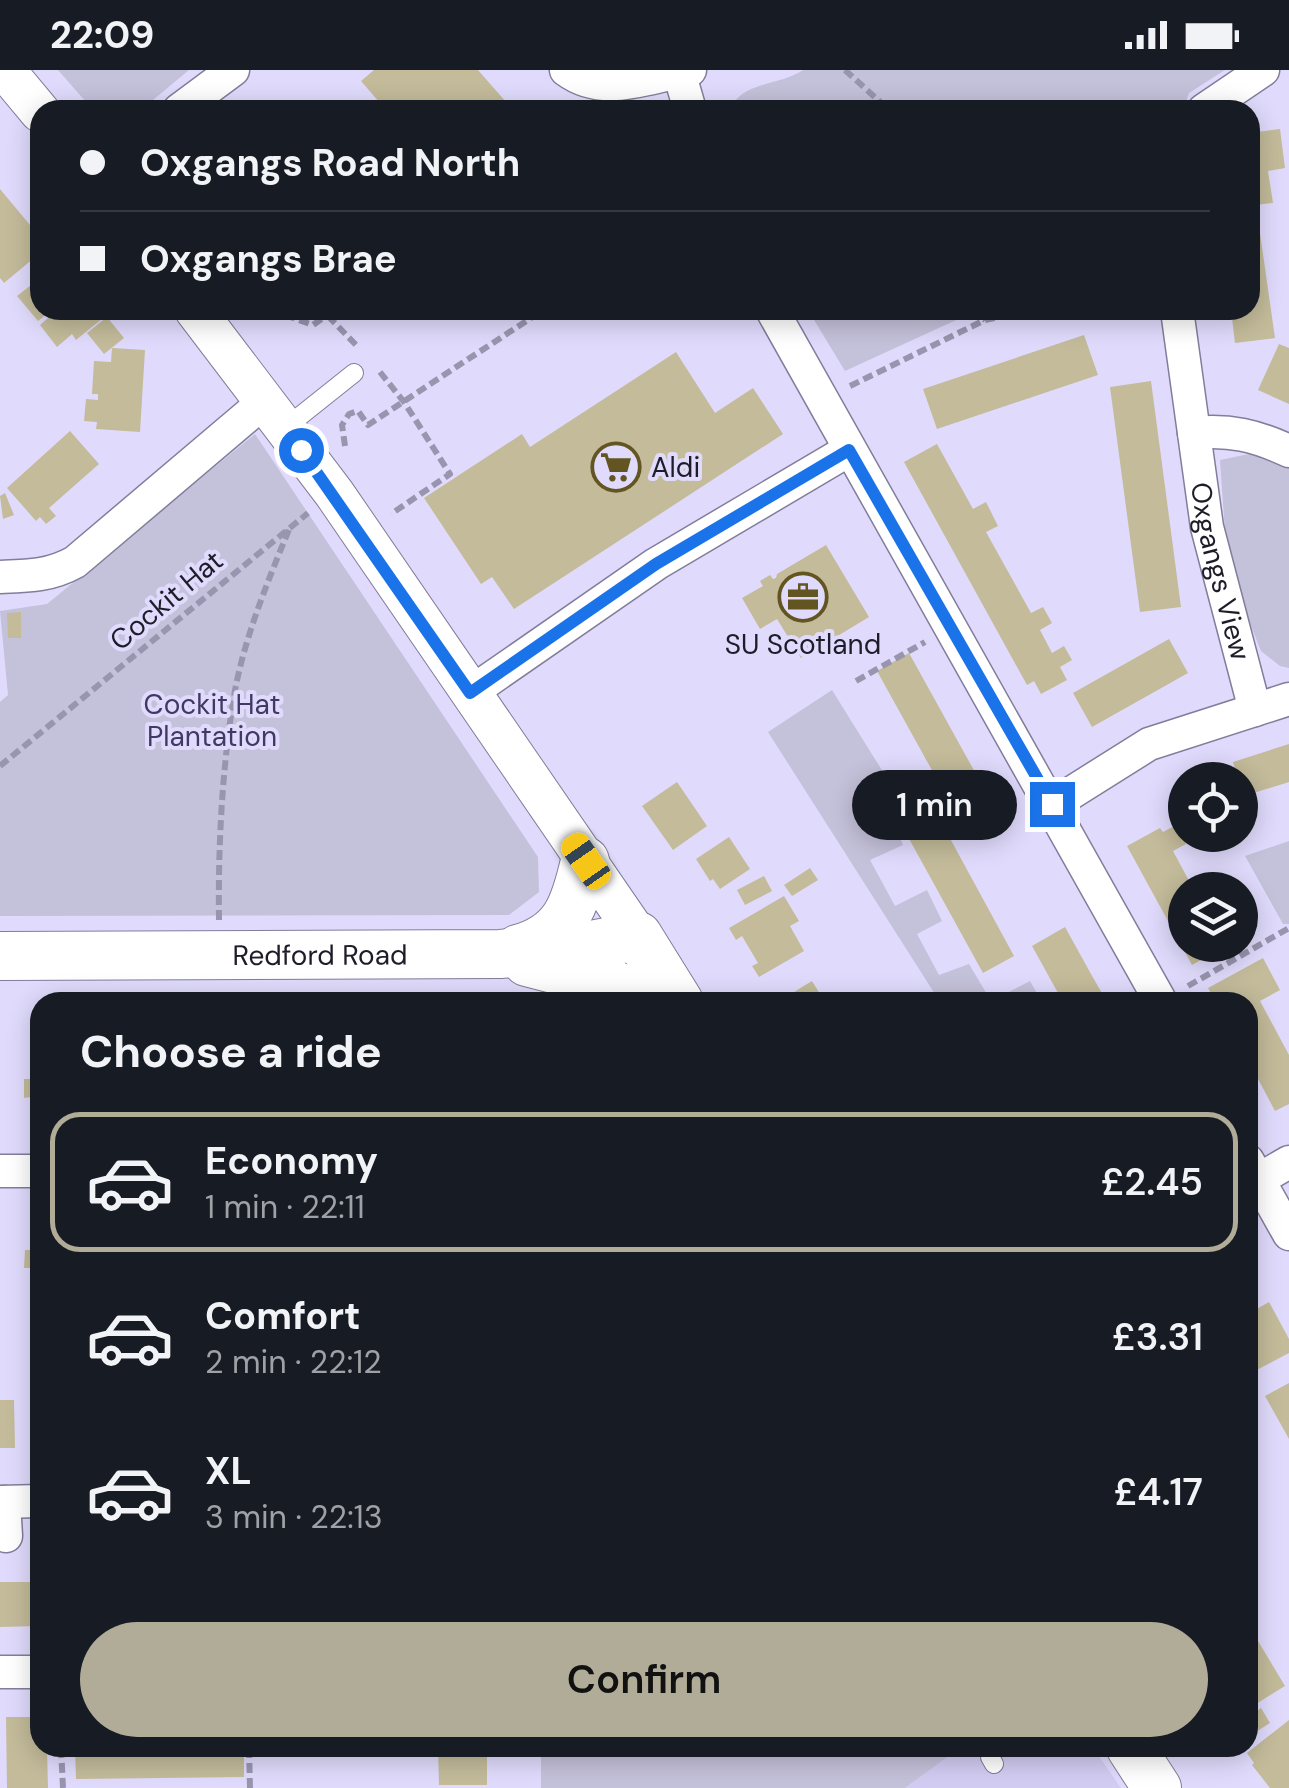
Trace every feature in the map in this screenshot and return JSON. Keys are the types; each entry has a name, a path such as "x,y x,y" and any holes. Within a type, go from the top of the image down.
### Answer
{"main road":[{"path":"500,954 540,943 562,924 576,900 586,861"},
{"name":"Redford Road","path":"0,956 500,954 580,947 638,936"},
{"path":"638,936 673,992"},
{"path":"500,954 629,992"},
{"path":"1138,1757 1157,1788"}],"street":[{"path":"5,70 30,100"},
{"path":"192,100 233,70"},
{"path":"566,70 584,82 602,86 684,71 688,100"},
{"path":"1219,100 1263,70"},
{"path":"203,320 275,415 349,483 470,693 638,936"},
{"path":"778,320 1155,992"},
{"name":"Oxgangs View","path":"1178,320 1207,526 1255,710"},
{"path":"0,577 38,576 75,562 275,415"},
{"path":"1194,433 1223,429 1261,438 1289,451"},
{"path":"470,693 656,564 849,450"},
{"path":"1052,804 1149,744 1289,698"},
{"path":"1258,1169 1289,1162"},
{"path":"0,1171 30,1171"},
{"path":"1258,1180 1289,1234"},
{"path":"6,1536 2,1502 30,1501"},
{"path":"0,1672 30,1672"}],"lane":[{"path":"275,415 354,373"}],"path":[{"path":"845,70 878,100"},
{"path":"297,320 312,326 321,320"},
{"path":"337,320 360,349"},
{"path":"349,483 342,425 349,414 358,411 368,426 528,320"},
{"path":"823,401 985,320"},
{"path":"370,360 404,402 450,474 392,516 382,501"},
{"name":"Cockit Hat","path":"0,766 291,526 349,483"},
{"path":"220,954 220,826 234,694 262,595 291,526"},
{"path":"856,680 952,627"},
{"path":"1178,992 1289,928"},
{"path":"62,1757 63,1788"},
{"path":"249,1757 250,1788"}],"shaded area":[{"path":"948,1757 1099,1757 1121,1788 905,1788"}],"green space":[{"path":"58,70 189,70 153,100 84,100"},
{"path":"803,70 1225,70 1189,93 1187,100 736,100 752,89"},
{"path":"814,320 956,320 845,371"},
{"name":"Cockit Hat Plantation","path":"255,434 538,857 539,892 509,915 0,916 0,702 8,695 0,611 47,604"},
{"path":"1249,454 1289,464 1289,668 1261,651 1226,546 1220,460"},
{"path":"832,690 893,788 881,793 903,845 870,860 895,906 927,890 942,921 917,934 939,975 969,964 986,992 934,992 768,732"},
{"path":"1289,841 1289,924 1283,924 1258,879 1258,872 1254,872 1245,856"},
{"path":"1030,981 1036,992 1009,992"},
{"path":"541,1757 948,1757 905,1788 541,1788"}],"building":[{"path":"374,70 478,70 504,100 377,100 361,81"},
{"path":"1280,129 1285,168 1268,171 1273,203 1260,205 1260,132"},
{"path":"0,189 30,225 30,261 4,283 0,278"},
{"path":"1260,233 1275,338 1235,343 1232,320 1260,320"},
{"path":"30,286 30,311 17,296"},
{"path":"46,320 101,320 76,340 72,334 57,347 40,325"},
{"path":"103,320 109,320 124,338 104,354 87,333"},
{"path":"1084,335 1098,375 937,429 923,389"},
{"path":"1279,344 1289,348 1289,404 1258,390"},
{"path":"112,348 145,350 140,432 96,429 97,422 84,421 86,399 98,400 98,394 92,394 94,361 111,362"},
{"name":"Aldi","path":"676,352 715,413 753,388 783,434 514,609 492,577 481,584 424,498 522,434 530,447"},
{"path":"1151,381 1181,607 1140,612 1110,387"},
{"path":"70,431 99,464 49,508 56,516 46,524 40,517 36,521 7,488"},
{"path":"937,444 973,509 986,502 998,526 986,532 1031,613 1043,607 1052,623 1040,630 1052,653 1064,646 1072,660 1060,667 1067,680 1041,694 1034,681 1027,685 904,462"},
{"path":"5,493 14,515 3,519 0,496"},
{"path":"826,545 869,617 801,658 777,619 760,629 742,598 763,586 760,581 770,575 776,578"},
{"path":"21,612 21,638 8,638 7,613"},
{"path":"1169,639 1188,673 1092,727 1073,693"},
{"path":"909,653 981,783 949,801 877,671"},
{"path":"1289,744 1289,782 1258,792 1258,762 1233,762"},
{"path":"677,782 707,826 673,850 642,806"},
{"path":"934,809 1014,956 983,973 902,826"},
{"path":"1160,828 1163,832 1168,829 1168,852 1174,852 1184,872 1168,872 1168,921 1127,846"},
{"path":"729,837 750,869 720,889 696,859"},
{"path":"810,868 818,880 792,896 784,885"},
{"path":"764,876 772,891 745,905 737,890"},
{"path":"784,896 799,921 790,926 804,951 759,977 752,966 758,963 742,936 736,940 729,928"},
{"path":"1065,927 1101,992 1057,992 1032,946"},
{"path":"1263,958 1280,990 1260,1001 1289,1055 1289,1104 1275,1111 1258,1079 1258,992 1210,992 1208,988"},
{"path":"812,981 819,992 794,992"},
{"path":"24,1079 30,1079 30,1097 24,1098"},
{"path":"25,1250 30,1250 30,1268 24,1268"},
{"path":"1269,1302 1289,1339 1289,1353 1258,1369 1258,1308"},
{"path":"1289,1383 1289,1439 1265,1396"},
{"path":"0,1400 14,1400 15,1448 0,1448"},
{"path":"0,1582 30,1582 30,1626 0,1627"},
{"path":"1258,1641 1285,1686 1258,1703"},
{"path":"1261,1708 1270,1723 1258,1731"},
{"path":"6,1717 30,1717 30,1757 47,1757 48,1788 7,1788"},
{"path":"1289,1720 1289,1788 1270,1788 1252,1765 1250,1757 1258,1757 1258,1744"},
{"path":"75,1757 244,1757 244,1777 76,1779"},
{"path":"438,1757 487,1757 487,1785 439,1785"}],"place":[{"name":"Aldi","path":"616,467"},
{"name":"SU Scotland","path":"803,597"}],"route":[{"path":"301,450 470,693 656,564 849,450 1052,804"}]}
